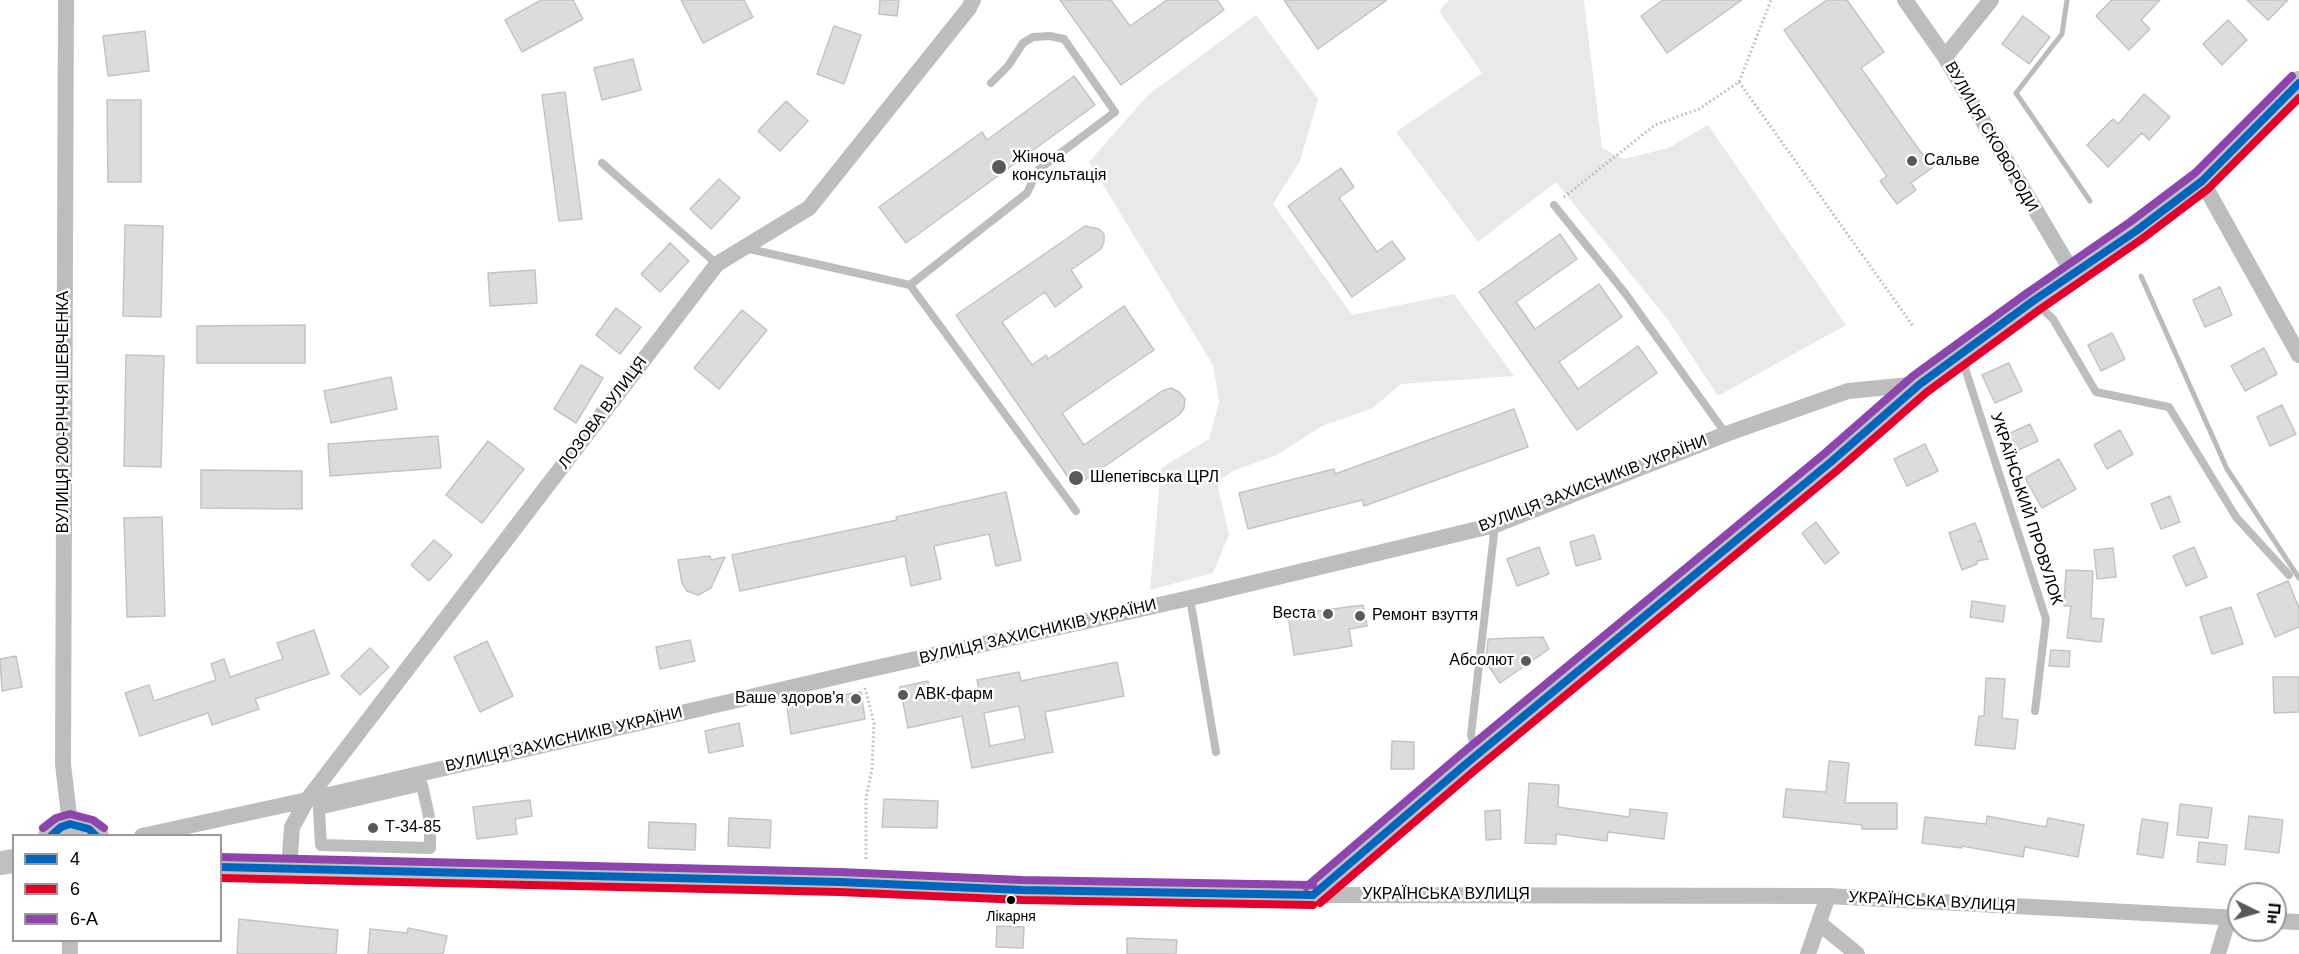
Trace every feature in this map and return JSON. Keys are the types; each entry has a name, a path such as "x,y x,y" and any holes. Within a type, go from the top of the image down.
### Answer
{"main road":[{"path":"1312,895 1832,461 1920,384 2033,301 2074,275 2174,204 2202,181 2299,83"},
{"path":"60,830 89,829 95,834"},
{"name":"УКРАЇНСЬКА ВУЛИЦЯ","path":"222,867 840,882 1034,891 1312,895"}],"street":[{"name":"ВУЛИЦЯ 200-РІЧЧЯ ШЕВЧЕНКА","path":"60,830 63,764 66,0"},
{"name":"ЛОЗОВА ВУЛИЦЯ","path":"288,869 292,826 307,800 717,264 809,208 969,8 973,0"},
{"name":"ВУЛИЦЯ СКОВОРОДИ","path":"1905,0 1944,57 2074,275"},
{"path":"1944,57 1991,0"},
{"path":"2202,181 2299,355"},
{"name":"ВУЛИЦЯ ЗАХИСНИКІВ УКРАЇНИ","path":"151,834 1190,598 1495,525 1726,434 1848,391 1920,384"},
{"path":"422,785 430,821 430,848 321,845 319,809 422,785"},
{"name":"УКРАЇНСЬКА ВУЛИЦЯ","path":"1312,895 1828,896 2227,917"},
{"path":"1808,954 1828,896"},
{"path":"1819,923 1857,954"},
{"path":"2218,954 2227,933"}],"lane":[{"path":"910,285 1027,193 1038,170 1115,112 1064,39 1050,36 1033,37 1023,43 1008,66 991,83"},
{"path":"602,163 717,264"},
{"path":"1554,205 1625,293 1726,434"},
{"path":"744,248 910,285 1076,512"},
{"path":"2033,301 2053,319 2096,392 2169,407 2236,517 2289,575"},
{"name":"УКРАЇНСЬКИЙ ПРОВУЛОК","path":"1960,355 2046,619 2035,711"},
{"path":"1477,756 1471,735 1495,525"},
{"path":"1190,598 1216,752"}],"path":[{"path":"1554,205 1655,125 1699,109 1739,82 1771,0"},
{"path":"1739,82 1913,326"},
{"path":"862,671 874,723 872,769 866,798 866,860"}],"shaded area":[{"path":"1449,0 1584,0 1602,148 1624,159 1668,148 1708,125 1846,325 1718,396 1668,320 1556,182 1478,242 1396,132 1482,73 1439,11"},
{"path":"1256,15 1318,99 1300,161 1273,204 1352,315 1454,294 1514,376 1401,384 1373,408 1322,426 1277,455 1235,470 1217,482 1229,535 1213,573 1150,590 1161,468 1209,439 1219,402 1213,365 1089,162 1148,95"}],"building":[{"path":"541,0 573,0 583,19 522,52 505,20"},
{"path":"681,0 744,0 753,17 703,43"},
{"path":"880,0 899,0 897,16 879,14"},
{"path":"1060,0 1111,0 1130,26 1167,0 1217,0 1224,10 1121,85"},
{"path":"1284,0 1387,0 1318,49"},
{"path":"1663,0 1742,0 1667,53 1641,16"},
{"path":"1827,0 1847,0 1884,52 1861,68 1932,168 1911,183 1916,190 1897,204 1880,181 1887,176 1784,30"},
{"path":"2112,0 2160,0 2141,20 2150,29 2129,50 2096,16"},
{"path":"2247,0 2288,0 2268,20"},
{"path":"2023,16 2050,37 2029,64 2002,44"},
{"path":"2228,20 2247,40 2222,65 2203,44"},
{"path":"834,26 861,35 844,84 817,74"},
{"path":"145,31 149,71 108,76 103,36"},
{"path":"633,59 641,90 602,100 594,68"},
{"path":"1074,76 1095,105 906,243 879,207 982,132 987,140"},
{"path":"565,92 582,219 559,221 542,95"},
{"path":"2144,94 2170,117 2149,140 2142,133 2108,167 2087,145 2113,119 2118,124"},
{"path":"107,100 141,100 141,182 108,182"},
{"path":"786,101 808,121 780,151 758,131"},
{"path":"1341,168 1354,187 1339,198 1377,252 1392,241 1405,259 1352,297 1288,206"},
{"path":"719,179 740,198 711,229 690,209"},
{"path":"125,225 163,226 161,317 123,316"},
{"path":"1085,226 1099,229 1104,234 1104,242 1101,249 1071,270 1082,287 1055,307 1045,292 1002,322 1032,365 1046,355 1048,359 1124,306 1154,350 1062,413 1084,445 1162,391 1171,388 1185,399 1184,408 1180,414 1075,487 956,315"},
{"path":"1560,234 1577,259 1516,302 1535,329 1599,284 1622,317 1559,362 1578,389 1638,346 1657,373 1577,430 1479,292"},
{"path":"670,243 689,261 660,292 641,274"},
{"path":"535,270 537,303 490,306 488,273"},
{"path":"2220,287 2232,315 2205,327 2193,300"},
{"path":"616,308 641,327 620,354 596,335"},
{"path":"742,310 767,330 719,389 694,368"},
{"path":"305,325 305,363 197,363 197,326"},
{"path":"2112,333 2125,359 2101,371 2088,345"},
{"path":"2264,348 2277,374 2245,391 2231,366"},
{"path":"126,355 164,356 161,467 124,466"},
{"path":"2009,363 2022,391 1995,403 1982,375"},
{"path":"581,365 603,378 576,423 554,409"},
{"path":"391,377 397,409 331,423 324,391"},
{"path":"2282,405 2296,434 2270,446 2257,417"},
{"path":"1514,409 1528,447 1364,506 1362,500 1248,529 1239,493 1334,469 1335,474"},
{"path":"2030,424 2038,441 2014,452 2006,435"},
{"path":"2120,430 2133,454 2107,469 2094,445"},
{"path":"438,436 441,468 330,476 328,444"},
{"path":"488,441 524,469 482,523 446,495"},
{"path":"1925,444 1938,471 1907,486 1894,459"},
{"path":"2059,459 2076,489 2042,508 2025,478"},
{"path":"201,470 302,471 302,509 201,508"},
{"path":"1006,492 1021,560 996,566 989,534 934,546 941,579 911,586 905,556 740,591 732,555 897,520 896,517"},
{"path":"2170,496 2180,522 2161,529 2151,504"},
{"path":"162,517 165,616 127,617 124,518"},
{"path":"1816,522 1839,553 1825,564 1802,533"},
{"path":"1975,523 1982,540 1978,542 1982,542 1988,559 1977,561 1977,564 1962,570 1949,533"},
{"path":"1594,535 1601,559 1576,566 1570,542"},
{"path":"434,540 452,555 429,581 411,565"},
{"path":"1539,547 1549,574 1517,586 1507,559"},
{"path":"2194,547 2207,577 2186,586 2173,556"},
{"path":"2113,548 2116,577 2097,579 2094,550"},
{"path":"710,556 711,560 725,557 711,588 698,595 687,591 682,583 678,560"},
{"path":"2066,570 2093,571 2091,618 2104,619 2101,642 2067,638 2071,606 2064,606"},
{"path":"2288,581 2299,608 2299,627 2275,637 2257,594"},
{"path":"1972,601 2005,606 2003,622 1970,617"},
{"path":"1363,605 1367,626 1349,629 1352,646 1294,655 1288,615"},
{"path":"2231,607 2243,644 2212,654 2200,617"},
{"path":"314,630 329,674 255,699 259,709 212,725 208,713 140,736 125,693 149,685 154,701 216,680 211,664 224,659 230,677 283,659 277,643"},
{"path":"1543,637 1549,649 1500,683 1486,662 1488,639"},
{"path":"690,640 695,661 660,669 656,647"},
{"path":"487,641 513,696 480,712 454,657"},
{"path":"370,648 389,667 360,695 341,676"},
{"path":"2051,650 2070,651 2069,667 2049,666"},
{"path":"16,656 22,687 2,691 0,659"},
{"path":"1117,662 1124,696 1045,712 1053,752 972,768 962,716 908,728 900,687 928,681 932,698 979,689 977,680 1019,672 1021,681","holes":["1019,706 1025,739 990,746 984,713"]},
{"path":"2273,677 2299,677 2299,712 2274,713"},
{"path":"1986,678 2005,679 2002,718 2018,720 2015,749 1975,745 1979,716 1984,716"},
{"path":"861,692 865,719 791,734 787,708 829,701 828,697"},
{"path":"739,723 743,746 709,753 705,731"},
{"path":"1392,741 1414,742 1414,769 1391,769"},
{"path":"1829,761 1849,763 1845,803 1897,803 1897,829 1862,829 1862,825 1783,817 1786,789 1826,792"},
{"path":"1529,783 1559,785 1558,807 1629,817 1630,809 1667,813 1664,839 1608,832 1607,841 1556,834 1556,844 1525,843"},
{"path":"884,799 938,801 937,828 882,827"},
{"path":"530,800 532,816 515,819 517,834 477,839 473,807"},
{"path":"2180,804 2212,808 2208,838 2177,835"},
{"path":"1500,810 1501,839 1486,840 1485,811"},
{"path":"1987,816 2046,827 2048,818 2084,825 2078,857 2025,847 2023,857 1962,846 1962,848 1922,843 1925,817 1986,824"},
{"path":"2249,816 2283,820 2279,853 2245,849"},
{"path":"729,818 771,820 770,848 728,846"},
{"path":"2142,819 2168,823 2163,858 2137,854"},
{"path":"649,822 696,824 695,850 648,848"},
{"path":"2199,842 2227,845 2225,865 2197,862"},
{"path":"239,919 338,930 336,954 237,954"},
{"path":"997,926 1024,927 1023,948 996,947"},
{"path":"408,928 447,936 443,954 368,954 370,929 407,933"},
{"path":"1127,938 1177,940 1176,954 1127,954"}],"waterway":[{"path":"2067,0 2062,34 2016,93 2090,201"},
{"path":"2141,276 2227,469 2299,578"}],"transit line":[{"name":"6-А","path":"1306,887 1460,755 1825,453 1913,376 2195,173 2292,76"},
{"name":"4","path":"1313,895 1467,763 1832,461 1920,384 2033,301 2136,231 2202,181 2299,83"},
{"name":"6","path":"1320,903 1474,771 1839,469 1927,392 2039,310 2142,239 2208,189 2299,98"},
{"name":"6-А","path":"43,828 56,818 70,814 93,820 104,828"},
{"name":"4","path":"53,834 61,827 70,824 89,829 94,834"},
{"name":"6-А","path":"222,857 840,872 1022,880 1313,885"},
{"name":"4","path":"222,867 840,882 1022,890 1313,895"},
{"name":"6","path":"222,878 840,892 1022,900 1313,905"}],"place":[{"name":"Сальве","path":"1912,161"},
{"name":"Жіноча консультація","path":"999,167"},
{"name":"Шепетівська ЦРЛ","path":"1076,478"},
{"name":"Веста","path":"1328,614"},
{"name":"Ремонт взуття","path":"1360,616"},
{"name":"Абсолют","path":"1526,661"},
{"name":"АВК-фарм","path":"903,695"},
{"name":"Ваше здоров'я","path":"856,699"},
{"name":"Т-34-85","path":"373,828"},
{"name":"Лікарня","path":"1011,900"}]}
